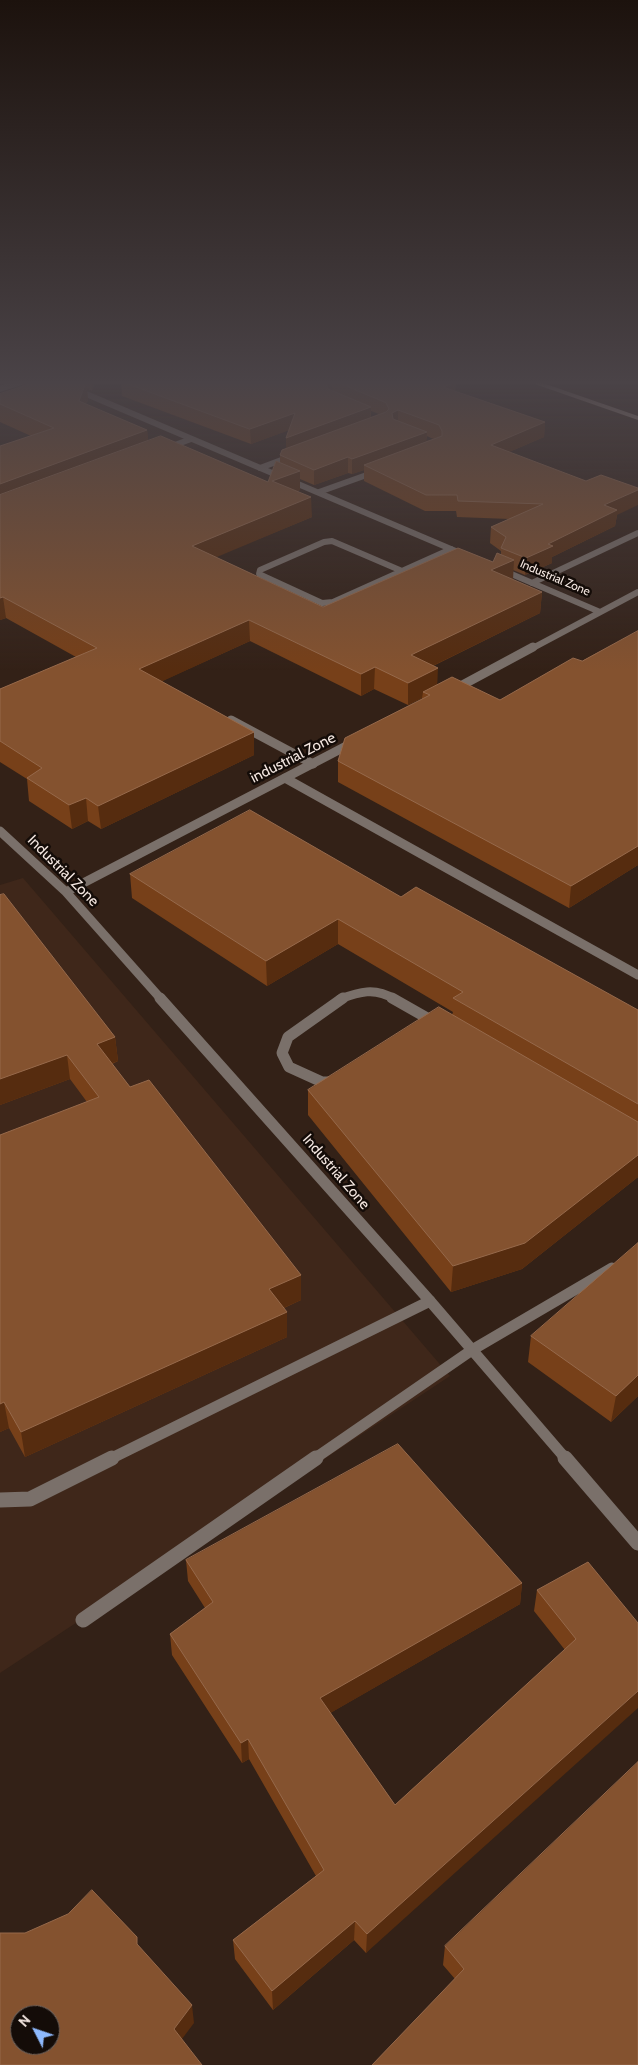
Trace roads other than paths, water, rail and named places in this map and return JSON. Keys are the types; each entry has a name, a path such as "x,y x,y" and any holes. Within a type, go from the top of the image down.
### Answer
{"street":[{"path":"285,478 469,557"},
{"path":"319,492 357,478"},
{"path":"532,583 638,533"},
{"path":"403,571 332,541 324,542 260,570 259,574 322,603 333,602 403,571 451,549"},
{"name":"Industrial Zone","path":"496,568 600,612"},
{"name":"industrial Zone","path":"448,693 638,592"},
{"path":"222,716 313,764"},
{"name":"industrial Zone","path":"66,892 363,737"},
{"path":"284,778 638,975"},
{"name":"Industrial Zone","path":"0,831 66,892 430,1301 638,1543"},
{"path":"342,1081 322,1082 289,1067 282,1052 288,1037 339,999 362,991 386,994 435,1026"},
{"path":"83,1620 472,1350 610,1270 624,1257"},
{"path":"0,1500 30,1499 430,1301"}]}
